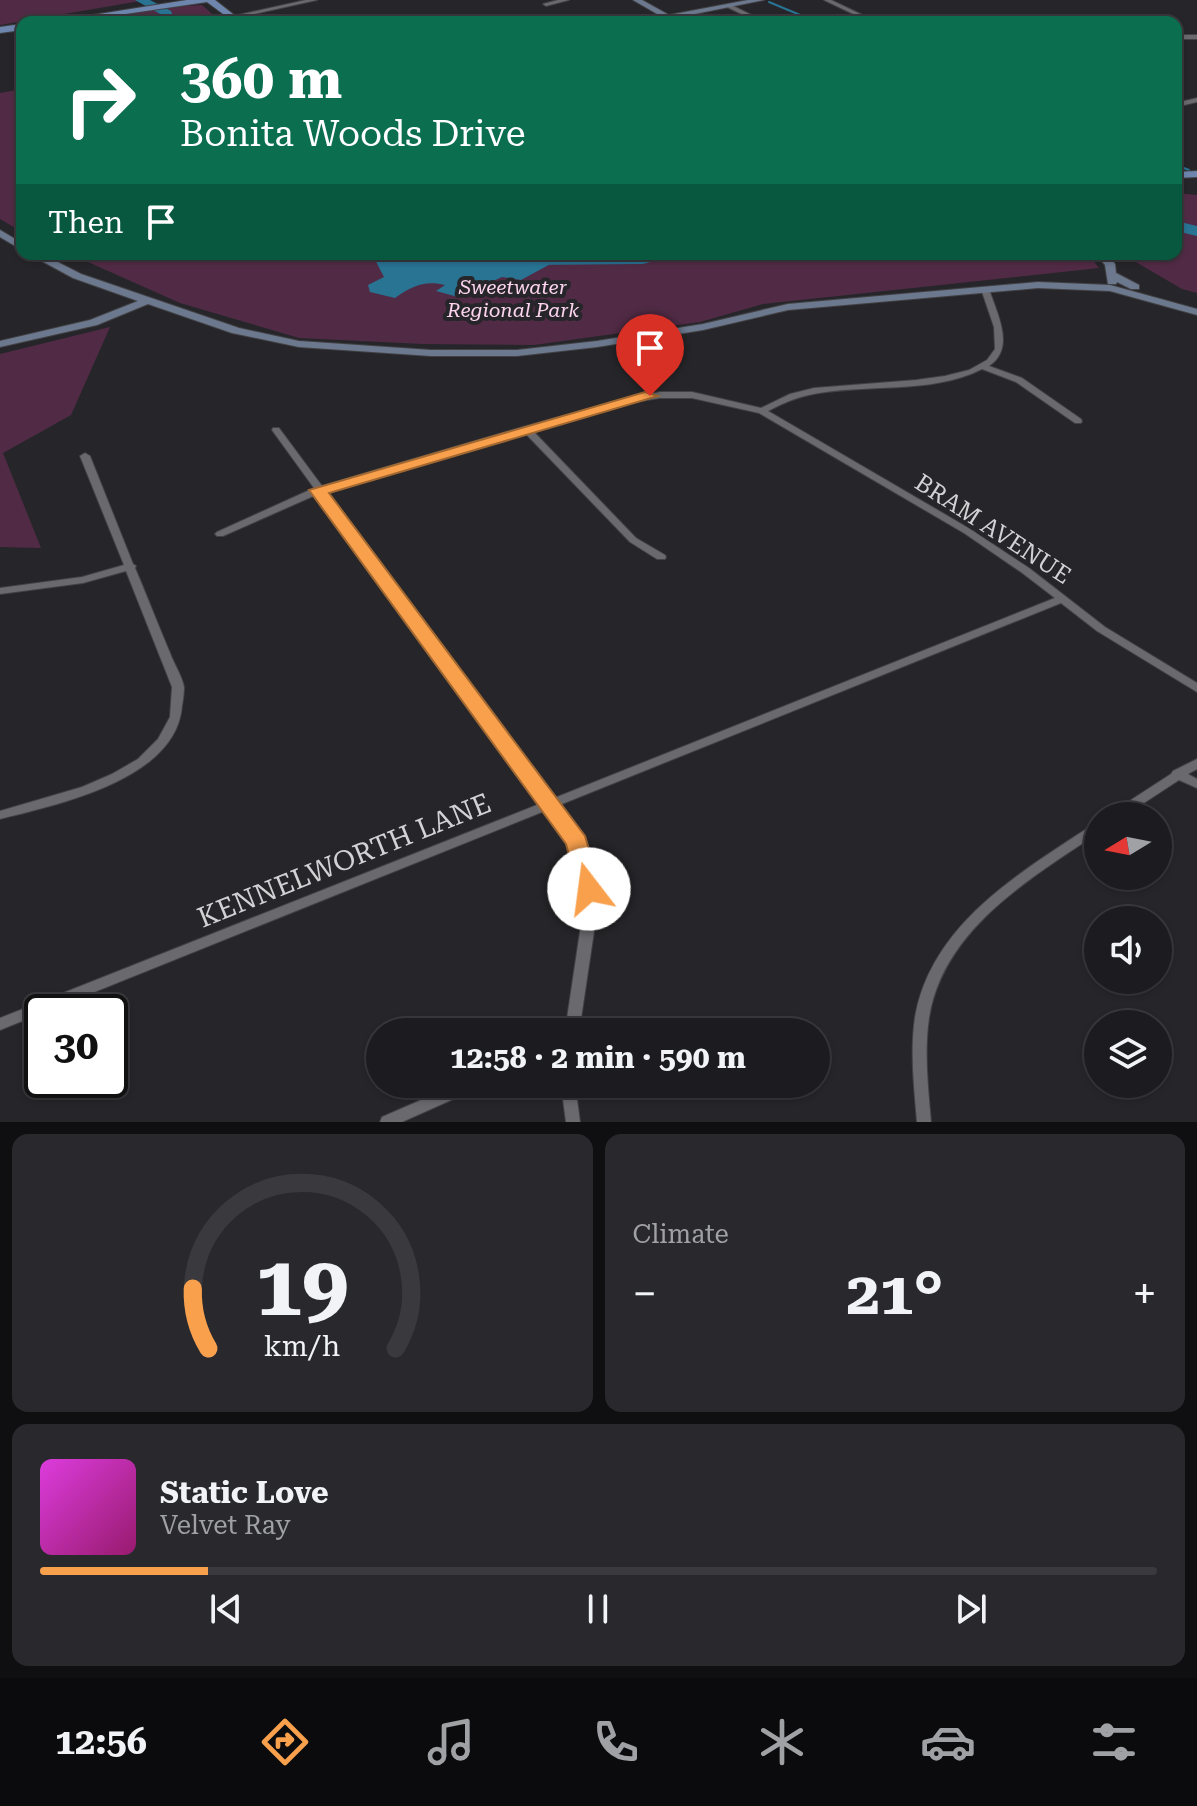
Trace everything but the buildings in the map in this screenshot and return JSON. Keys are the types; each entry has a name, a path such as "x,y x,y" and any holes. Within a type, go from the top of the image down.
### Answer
{"main road":[{"path":"94,16 207,0 231,16"},
{"path":"637,0 666,16"},
{"path":"674,16 760,0"},
{"path":"46,260 77,276 236,331 277,341 485,354 662,335 788,307 1057,284 1110,288 1197,309"},
{"path":"1106,260 1112,275 1110,288"},
{"path":"1112,275 1137,288 1197,309"},
{"path":"0,344 93,323 149,300"}],"street":[{"path":"248,16 314,0"},
{"path":"543,2 566,0"},
{"path":"827,0 861,16"},
{"path":"729,6 750,16"},
{"path":"762,411 813,391 955,377 984,367 995,358 1000,344 985,289"},
{"path":"984,367 1019,380 1078,421"},
{"name":"BRAM AVENUE","path":"220,534 318,490 526,429 660,395 714,398 762,411 967,531 1140,655 1197,688"},
{"path":"526,429 633,540 661,557"},
{"path":"276,430 577,842 589,889 589,918 574,1018"},
{"path":"0,815 105,783 145,758 171,727 179,706 178,687 85,456"},
{"path":"0,591 83,580 131,566"},
{"name":"KENNELWORTH LANE","path":"0,1024 1063,599"},
{"path":"1136,802 1197,763"},
{"path":"1177,774 1197,784"},
{"path":"924,1122 918,1087 918,1042 927,998 943,958 963,929 988,904 1084,837"},
{"path":"387,1122 441,1098"},
{"path":"570,1098 573,1122"}],"green space":[{"path":"0,0 146,0 53,16 16,16 16,22 0,25"},
{"path":"202,5 214,16 116,16"},
{"path":"16,90 16,228 0,219 0,93"},
{"path":"1182,194 1197,195 1197,293 1182,289 1132,260 1182,260"},
{"name":"Sweetwater Regional Park","path":"83,260 1093,260 1099,268 763,304 700,322 534,345 299,338 180,303"},
{"path":"110,327 71,415 3,453 41,548 0,547 0,354"}],"water":[{"path":"375,260 556,261 521,280 502,277 458,297 436,291 445,285 431,283 413,287 395,298 370,292 368,285 384,277"}],"waterway":[{"path":"141,0 168,16"},
{"path":"769,2 803,16"},
{"path":"1182,167 1189,170"},
{"path":"1182,227 1197,231"}],"route":[{"path":"589,889 577,842 318,490 650,396"}]}
